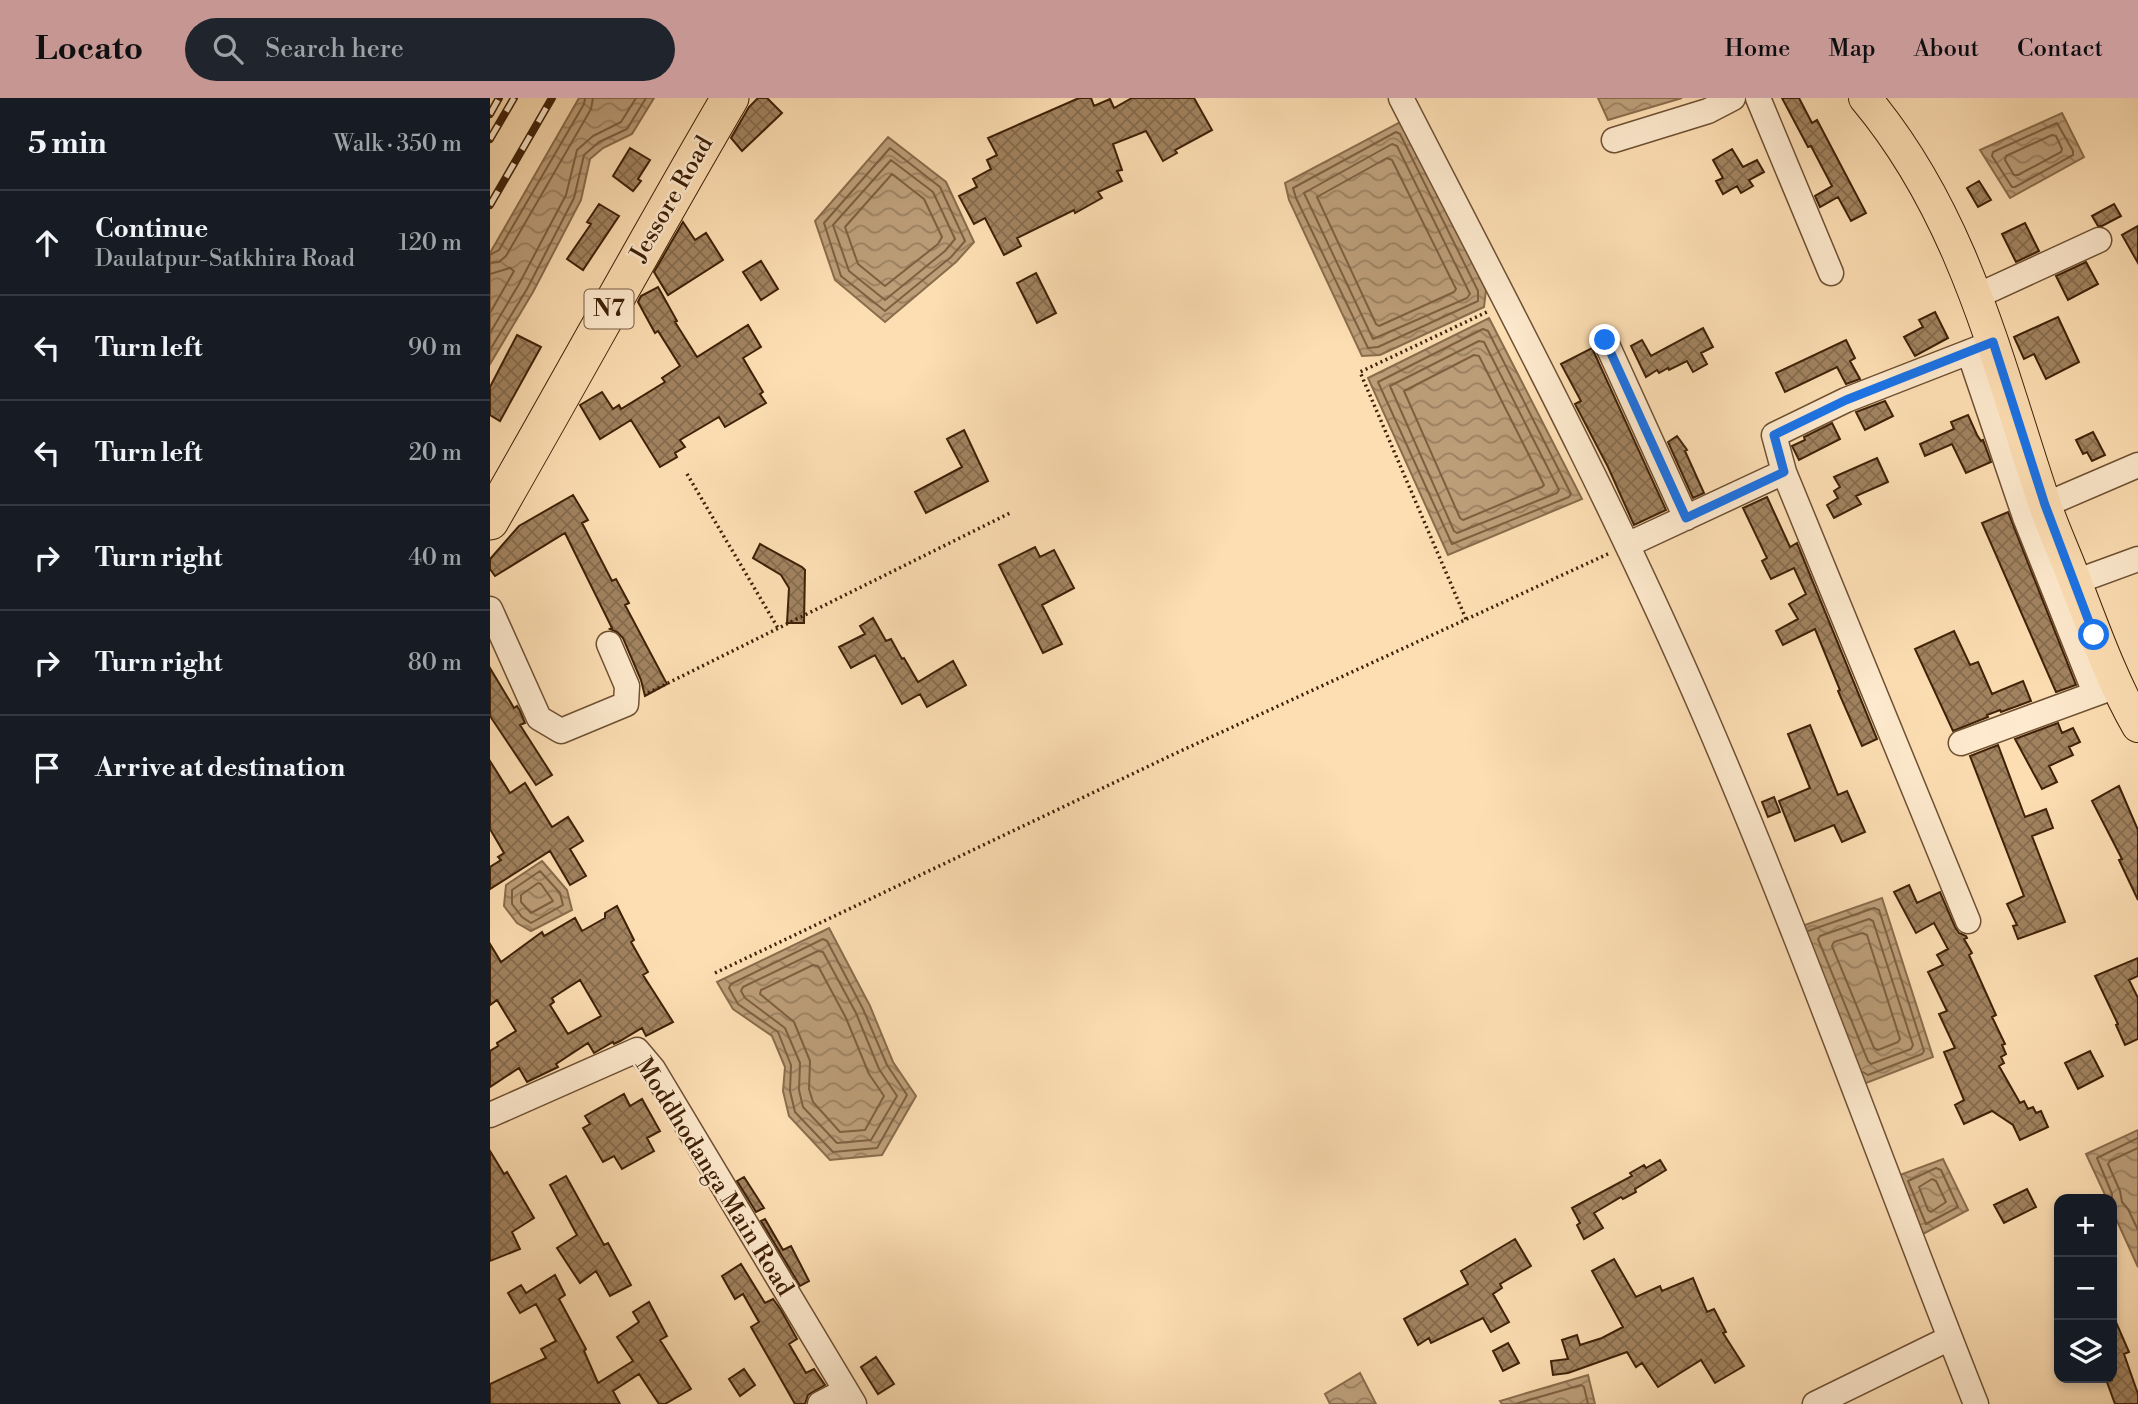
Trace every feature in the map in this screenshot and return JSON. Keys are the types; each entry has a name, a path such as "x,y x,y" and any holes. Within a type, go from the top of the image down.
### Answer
{"highway":[{"name":"Jessore Road","path":"490,490 619,258 715,98"},
{"name":"Jessore Road","path":"490,521 642,248 730,98"}],"main road":[{"path":"1865,98 1892,131 1956,243 1977,296 1981,347 2075,582 2094,635 2107,689 2137,722"}],"street":[{"path":"1401,98 1577,438 1705,716 1818,992 1976,1404"},
{"path":"1614,140 1707,111 1733,98"},
{"path":"1758,98 1831,273"},
{"path":"1977,296 2099,240"},
{"path":"1605,340 1686,518"},
{"path":"1961,743 2107,689 2025,517 1981,347 1846,400 1774,435 1784,472 1968,921"},
{"path":"2045,505 2138,464"},
{"path":"1627,545 1784,472"},
{"path":"2075,582 2138,559"},
{"path":"490,609 540,718 561,731 626,704 627,686 609,644"},
{"name":"Moddhodanga Main Road","path":"490,1115 637,1050 653,1069 850,1398"},
{"path":"1815,1404 1950,1338"},
{"path":"820,1404 850,1398"}],"path":[{"path":"1466,619 1360,372 1506,302"},
{"path":"687,474 778,628"},
{"path":"626,704 1010,513"},
{"path":"715,973 1172,755 1627,545"}],"water":[{"path":"579,98 654,98 632,134 603,148 590,159 581,200 533,292 490,364 490,253"},
{"path":"1598,98 1682,98 1608,120"},
{"path":"2062,113 2084,157 2010,198 1980,150"},
{"path":"1402,121 1486,290 1484,307 1380,355 1362,356 1289,200 1285,183"},
{"path":"888,137 946,182 974,242 956,262 885,322 835,280 815,221"},
{"path":"1489,318 1582,499 1448,555 1368,378"},
{"path":"542,861 567,890 572,910 531,931 517,923 504,906 506,885"},
{"path":"1882,898 1933,1057 1861,1085 1796,928"},
{"path":"829,928 870,1006 893,1062 916,1096 882,1155 830,1160 789,1116 783,1091 785,1067 772,1036 733,1009 717,982"},
{"path":"2138,1130 2138,1267 2117,1221 2117,1194 2105,1194 2086,1154"},
{"path":"1943,1159 1968,1210 1921,1235 1897,1176"},
{"path":"1360,1373 1376,1404 1330,1404 1325,1394"},
{"path":"1588,1375 1595,1404 1502,1404 1500,1401"}],"building":[{"path":"758,98 767,98 782,113 742,151 731,138 749,107"},
{"path":"1079,98 1091,98 1094,106 1110,99 1114,108 1132,98 1194,98 1212,130 1175,150 1177,153 1163,161 1146,131 1113,144 1122,170 1117,171 1122,181 1098,192 1102,198 1075,213 1074,210 1017,238 1021,246 1004,255 985,218 974,224 959,196 977,187 973,179 991,169 987,160 997,155 988,138"},
{"path":"1782,98 1799,98 1812,123 1817,120 1866,213 1851,221 1838,197 1820,207 1815,196 1832,186"},
{"path":"630,148 650,160 638,179 641,181 633,191 613,176"},
{"path":"1732,149 1743,167 1757,160 1764,172 1749,180 1753,186 1741,193 1737,186 1723,194 1716,181 1723,178 1713,160"},
{"path":"1979,181 1991,200 1978,207 1967,188"},
{"path":"599,204 619,216 583,270 567,259 591,224 587,222"},
{"path":"2114,204 2121,216 2098,226 2092,216"},
{"path":"683,222 695,240 706,233 723,260 668,295 654,272"},
{"path":"2025,223 2039,251 2016,262 2002,234"},
{"path":"2138,226 2138,263 2122,235"},
{"path":"761,261 778,289 761,300 743,272"},
{"path":"2086,262 2098,284 2068,300 2056,276"},
{"path":"1036,273 1056,313 1037,323 1017,283"},
{"path":"658,287 677,321 675,322 697,357 748,325 761,347 743,358 763,392 760,394 766,403 725,427 719,417 680,440 685,447 675,453 677,457 660,467 631,420 600,439 580,405 602,392 613,409 619,405 621,409 665,382 662,378 680,366 658,331 655,333 638,302 641,296"},
{"path":"1935,312 1948,338 1915,356 1904,337 1923,327 1919,320"},
{"path":"2058,317 2079,362 2046,379 2034,354 2024,359 2014,337"},
{"path":"1703,328 1713,347 1701,353 1707,364 1693,372 1687,361 1659,373 1657,370 1646,377 1631,346 1642,340 1651,356"},
{"path":"517,335 541,347 500,421 490,415 490,387"},
{"path":"1846,340 1855,358 1850,361 1860,379 1846,384 1837,367 1785,392 1776,373"},
{"path":"1592,348 1666,510 1634,525 1575,404 1581,401 1561,364"},
{"path":"1885,401 1893,416 1865,430 1856,412"},
{"path":"1968,415 1977,435 1983,440 1991,462 1966,473 1952,444 1925,456 1920,444 1954,429 1951,422"},
{"path":"1832,423 1840,439 1799,460 1792,446"},
{"path":"964,430 988,481 926,513 915,492 962,467 947,439"},
{"path":"2093,432 2105,455 2092,461 2087,452 2083,454 2076,440"},
{"path":"1677,436 1687,450 1685,451 1704,493 1693,498 1668,442"},
{"path":"1877,458 1888,482 1856,496 1861,504 1834,518 1827,505 1838,498 1834,491 1840,487 1834,477"},
{"path":"573,495 588,520 582,523 612,581 616,579 629,603 625,605 667,684 645,696 623,638 610,629 612,628 565,533 495,576 490,569 490,559 519,526"},
{"path":"1767,497 1790,547 1797,543 1877,739 1862,746 1815,629 1783,645 1776,631 1798,619 1789,604 1806,594 1794,568 1771,579 1762,561 1767,558 1743,508"},
{"path":"2008,512 2076,685 2056,692 1982,523"},
{"path":"760,544 805,570 804,623 787,623 789,588 781,575 753,558"},
{"path":"1035,547 1040,557 1054,550 1074,588 1042,605 1062,644 1043,653 999,565"},
{"path":"873,618 886,641 891,639 918,682 953,661 966,685 927,707 920,694 902,704 875,655 851,668 839,647 865,634 860,626"},
{"path":"1954,631 1970,665 1978,662 1992,694 2023,681 2031,701 1987,715 1988,717 1953,731 1915,649"},
{"path":"490,668 514,708 517,706 520,711 525,723 520,725 552,775 536,785 490,716"},
{"path":"2058,723 2062,733 2073,728 2080,742 2069,747 2073,755 2049,766 2057,782 2042,789 2015,739"},
{"path":"1810,725 1838,795 1847,791 1865,832 1842,842 1834,825 1795,841 1779,801 1810,788 1788,734"},
{"path":"1998,745 2025,817 2046,809 2053,828 2032,836 2065,922 2018,939 2013,926 2017,925 2007,904 2024,896 1970,756"},
{"path":"490,761 510,793 525,783 552,827 568,817 583,841 570,849 586,876 570,885 550,851 490,889 490,867 501,860 498,857 504,853 490,829"},
{"path":"2119,786 2138,830 2138,900 2119,860 2122,859 2092,801"},
{"path":"1774,797 1780,812 1768,817 1762,802"},
{"path":"1909,885 1917,903 1940,892 1955,927 1959,933 1966,936 1964,939 1972,953 1969,955 1996,1015 1992,1017 2005,1044 2002,1045 2006,1054 2001,1057 2004,1063 1999,1066 2020,1103 2024,1101 2028,1109 2033,1107 2036,1113 2041,1111 2048,1127 2020,1140 2013,1125 1992,1111 1964,1124 1955,1105 1964,1100 1944,1052 1955,1048 1939,1014 1947,1011 1928,972 1943,965 1937,955 1948,949 1934,923 1916,933 1894,892"},
{"path":"617,906 634,940 631,942 648,972 643,975 673,1022 646,1036 642,1028 594,1053 588,1043 556,1064 558,1067 527,1082 519,1068 490,1087 490,1051 516,1031 497,1000 490,1005 490,944 501,962 542,932 544,936 575,918 582,931 605,918 605,913","holes":["580,980 601,1016 568,1034 550,1005 554,1002 552,998"]},
{"path":"2138,958 2138,976 2129,980 2138,998 2138,1039 2125,1045 2095,976"},
{"path":"2090,1051 2103,1076 2078,1089 2065,1063"},
{"path":"624,1094 630,1106 642,1099 660,1131 647,1138 654,1151 622,1169 614,1156 603,1162 583,1128 590,1124 585,1116"},
{"path":"490,1151 504,1174 507,1172 534,1218 512,1232 520,1249 490,1261"},
{"path":"1660,1160 1666,1170 1635,1189 1636,1192 1623,1199 1621,1197 1594,1213 1603,1228 1584,1239 1572,1208 1632,1176 1630,1173 1644,1165 1646,1168"},
{"path":"566,1176 604,1245 608,1243 631,1285 610,1296 596,1271 580,1283 557,1248 577,1235 550,1185"},
{"path":"744,1177 764,1208 756,1212 737,1181"},
{"path":"2027,1189 2036,1207 2004,1223 1994,1205"},
{"path":"765,1219 783,1250 791,1246 809,1281 800,1286 761,1221"},
{"path":"1515,1239 1531,1266 1500,1284 1502,1288 1493,1294 1509,1322 1491,1332 1483,1318 1431,1343 1429,1338 1418,1345 1404,1319 1468,1284 1461,1271"},
{"path":"1614,1259 1636,1297 1660,1286 1662,1291 1693,1278 1707,1312 1714,1309 1726,1332 1723,1333 1744,1366 1715,1383 1701,1360 1658,1387 1642,1363 1636,1367 1627,1352 1568,1373 1553,1375 1551,1361 1568,1359 1562,1340 1577,1335 1580,1345 1623,1327 1592,1271"},
{"path":"741,1264 765,1303 773,1299 781,1310 797,1339 789,1344 806,1373 814,1369 825,1385 808,1395 805,1404 795,1404 751,1327 759,1322 743,1294 735,1299 722,1276"},
{"path":"555,1275 565,1295 559,1299 586,1349 584,1351 598,1383 633,1361 617,1337 639,1322 633,1312 649,1302 667,1336 660,1340 691,1389 665,1404 659,1404 639,1374 613,1391 620,1404 490,1404 490,1384 546,1358 541,1349 556,1341 536,1304 520,1313 508,1293 521,1285 526,1293"},
{"path":"2117,1324 2129,1352 2124,1354 2138,1394 2138,1404 2115,1404 2107,1383 2117,1383"},
{"path":"1508,1343 1519,1363 1503,1371 1493,1351"},
{"path":"876,1357 894,1384 878,1394 861,1367"},
{"path":"744,1369 755,1385 740,1396 729,1379"}],"railway":[{"path":"490,114 499,98"},
{"path":"490,139 514,98"},
{"path":"490,205 552,98"}],"route":[{"path":"1605,340 1686,518 1784,472 1774,435 1846,400 1993,342 2045,505 2094,635"}]}
